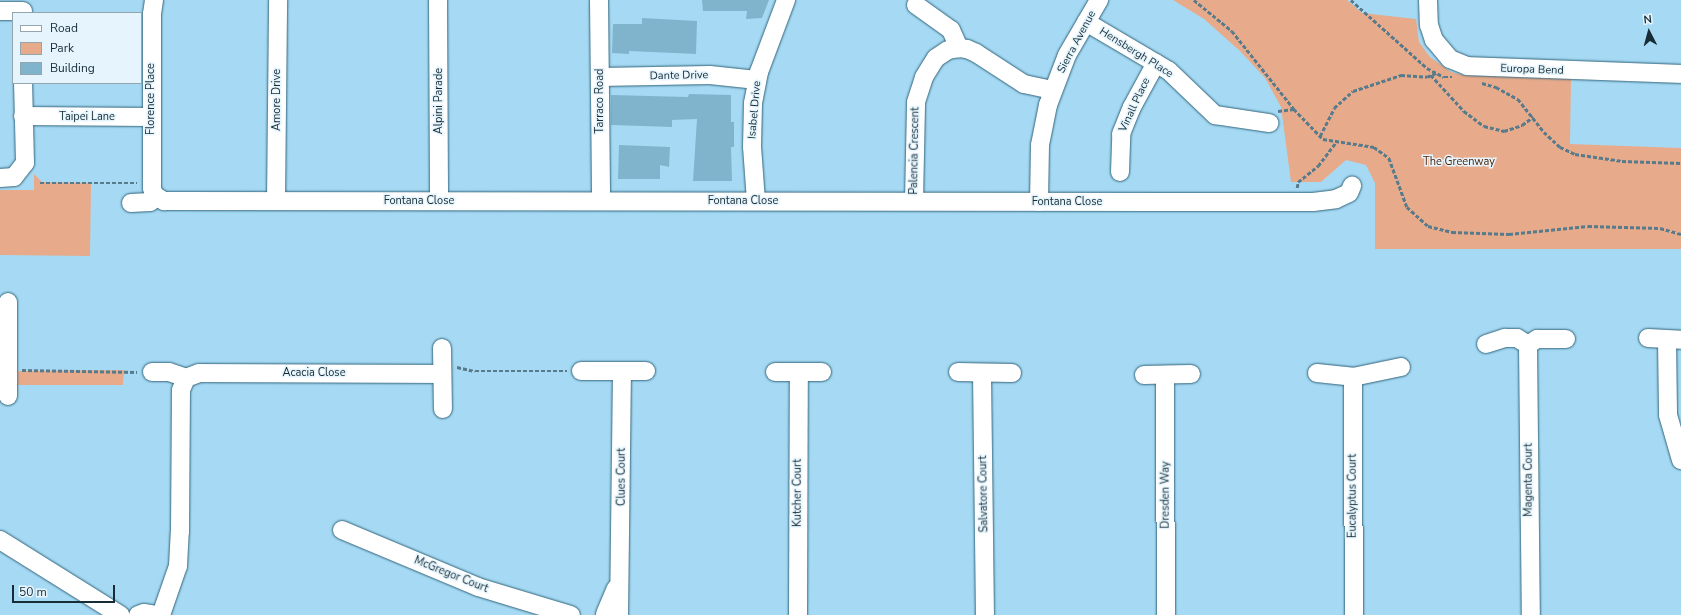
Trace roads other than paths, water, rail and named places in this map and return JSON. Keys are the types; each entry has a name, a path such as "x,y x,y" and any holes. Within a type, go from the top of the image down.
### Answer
{"street":[{"name":"Florence Place","path":"154,0 152,14 151,117 154,190"},
{"name":"Amore Drive","path":"276,201 278,0"},
{"name":"Alpini Parade","path":"438,0 439,201"},
{"name":"Tarraco Road","path":"599,0 601,201"},
{"name":"Isabel Drive","path":"756,201 752,147 753,103 757,80 768,44 786,0"},
{"name":"Sierra Avenue","path":"1039,202 1040,145 1053,90 1067,55 1099,0"},
{"name":"Europa Bend","path":"1428,0 1429,25 1438,47 1450,59 1467,66 1681,74"},
{"path":"916,5 951,30 959,48 976,53 1024,84 1053,90"},
{"path":"0,11 23,8"},
{"name":"Hensbergh Place","path":"1086,22 1169,71 1215,115 1268,123"},
{"name":"Palencia Crescent","path":"914,201 916,102 924,77 936,58 948,50 959,48"},
{"name":"Vinall Place","path":"1120,172 1121,134 1132,107 1156,63"},
{"name":"Dante Drive","path":"600,77 710,75 757,80"},
{"path":"7,173 23,146 23,84"},
{"name":"Taipei Lane","path":"23,116 151,117"},
{"name":"Fontana Close","path":"131,203 150,202 154,190 167,201 1293,202 1336,199 1349,193 1352,186"},
{"path":"8,302 4,337 8,370 8,396"},
{"path":"1486,344 1505,338 1517,338 1528,345 1536,339 1566,339"},
{"path":"1648,338 1674,340 1668,415 1681,460"},
{"name":"Magenta Court","path":"1528,345 1531,615"},
{"path":"442,348 443,410"},
{"path":"1317,373 1353,377 1401,367"},
{"name":"Acacia Close","path":"186,378 199,373 442,370"},
{"path":"581,371 646,371"},
{"name":"Clues Court","path":"610,615 618,583 622,537 622,371"},
{"path":"152,372 169,372 186,378 181,390 180,532 178,566 161,615"},
{"path":"775,372 822,372"},
{"name":"Kutcher Court","path":"798,615 799,372"},
{"path":"958,372 1012,373"},
{"name":"Salvatore Court","path":"982,372 985,615"},
{"path":"1144,375 1191,374"},
{"name":"Dresden Way","path":"1165,375 1166,615"},
{"name":"Eucalyptus Court","path":"1353,377 1354,615"},
{"name":"McGregor Court","path":"342,530 478,587 566,615"},
{"path":"0,540 120,615"},
{"path":"138,615 156,615"}],"park label":[{"name":"The Greenway","path":"1459,162"}]}
